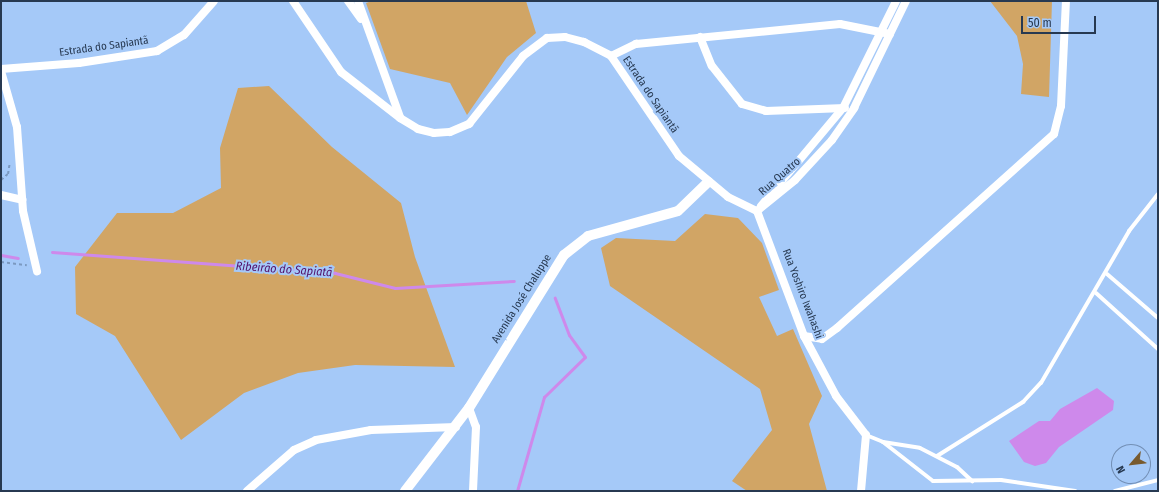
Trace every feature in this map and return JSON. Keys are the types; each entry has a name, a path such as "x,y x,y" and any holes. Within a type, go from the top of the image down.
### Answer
{"street":[{"name":"Estrada do Sapiantã","path":"1,70 79,63 157,51 184,35 214,1"},
{"name":"Estrada do Sapiantã","path":"293,1 341,72 400,118 418,129 434,133 450,132 469,124 523,56 547,38 565,37 584,42 611,56 679,156 708,182 757,212"},
{"path":"348,1 367,28"},
{"path":"358,1 400,118"},
{"name":"Rua Quatro","path":"757,212 843,108 896,1"},
{"name":"Rua Quatro","path":"757,212 815,161 854,108 906,1"},
{"path":"804,336 822,339 837,328 1054,134 1061,106 1066,1"},
{"path":"611,56 636,44 840,24 890,34"},
{"path":"700,37 712,66 742,104 766,111 854,108"},
{"path":"1,70 17,127 22,200 37,271"},
{"name":"Avenida José Chaluppe","path":"405,491 469,408 564,255 588,236 678,211 708,182"},
{"path":"1,195 22,200"},
{"name":"Rua Yoshiro Iwahashi","path":"757,212 804,336 836,396 866,435"},
{"path":"469,408 476,427 473,491"},
{"path":"247,491 294,450 316,440 371,430 456,426"},
{"path":"861,491 866,435"}],"lane":[{"path":"937,456 1023,402 1041,383 1096,293 1129,231 1158,194"},
{"path":"1106,274 1158,318"},
{"path":"1096,293 1158,349"},
{"path":"866,435 883,442 904,444 937,456 972,481"},
{"path":"883,442 928,479 1044,484 1075,491"},
{"path":"1115,491 1158,480"}],"path":[{"path":"1,262 24,266 26,262"}],"shaded area":[{"path":"372,1 526,1 536,33 507,57 467,115 450,83 390,69 366,3"},
{"path":"990,1 1052,1 1049,97 1021,94 1023,64 1017,36"},
{"path":"269,86 332,147 401,203 415,257 455,367 355,365 298,373 244,393 181,440 115,336 76,314 75,267 117,213 173,213 221,188 220,148 238,88"},
{"path":"705,214 738,218 762,243 779,290 759,297 777,336 793,329 822,396 809,424 827,491 747,491 732,481 772,430 760,389 610,286 601,248 616,238 675,241"},
{"path":"1097,388 1114,401 1113,410 1059,447 1046,463 1035,466 1024,462 1009,441 1039,421 1050,421 1060,409"}],"waterway":[{"name":"Ribeirão do Sapiatã","path":"52,252 335,273 395,288 514,281"},
{"name":"Ribeirão do Sapiatã","path":"1,255 18,258"},
{"path":"517,491 544,397 585,357 569,335 555,298"}]}
